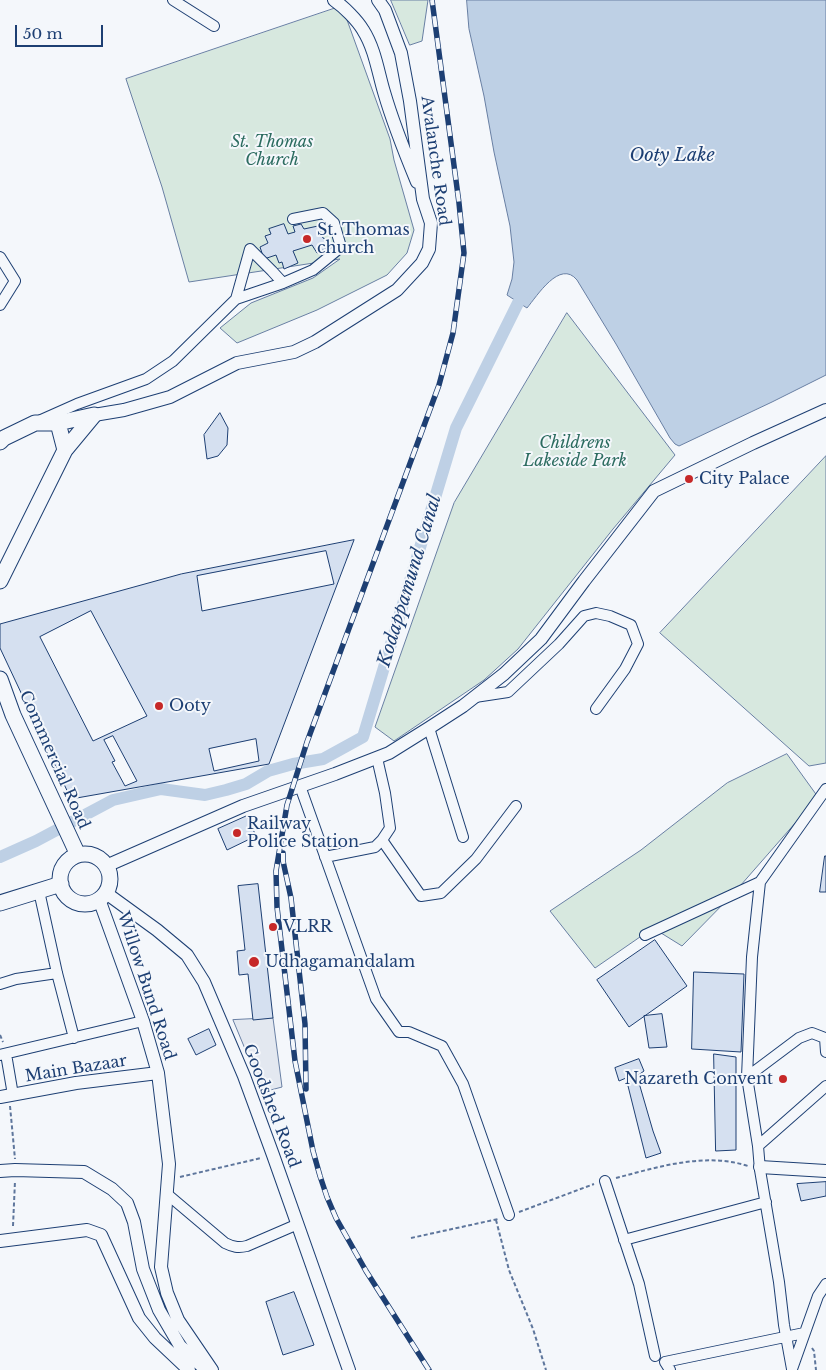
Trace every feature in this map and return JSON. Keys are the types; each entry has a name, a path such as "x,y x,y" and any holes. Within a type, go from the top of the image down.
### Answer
{"main road":[{"path":"0,442 4,438 35,423 58,423 94,415"},
{"path":"0,581 65,450 94,415"},
{"path":"58,423 65,450"},
{"name":"Commercial Road","path":"0,679 13,715 78,855"},
{"path":"86,854 101,860 106,866 110,879 103,896 92,903 84,904 69,898 61,884 60,877 66,863 78,855 86,854"},
{"path":"0,903 61,884"}],"street":[{"path":"173,0 214,26"},
{"path":"334,0 342,6 363,30 374,54 400,143 423,199"},
{"name":"Avalanche Road","path":"94,415 124,410 170,398 237,363 294,352 315,342 397,290 422,263 429,249 431,223 423,199 410,101 401,54 385,10 378,0"},
{"path":"35,423 77,404 146,379 173,361 236,299 283,284 313,270 341,247 334,223 324,213 293,219"},
{"path":"236,299 250,249 283,284"},
{"path":"0,257 15,281 0,305"},
{"path":"106,866 243,806 389,753 430,728 463,706 504,674 541,639 654,491 826,410"},
{"path":"475,697 508,692 559,644 584,616 596,613 610,616 631,625 638,644 625,670 596,709"},
{"path":"430,728 463,837"},
{"path":"326,857 375,847 390,828 377,758"},
{"path":"300,786 376,999 399,1032 409,1032 442,1046 463,1084 509,1215"},
{"path":"792,1370 747,1077 752,957 760,882 826,789"},
{"path":"382,840 421,896 441,894 476,859 516,806"},
{"path":"645,935 760,882"},
{"path":"39,891 74,1038"},
{"name":"Willow Bund Road","path":"103,896 158,1073 169,1164 161,1267 167,1293 178,1320 212,1370"},
{"name":"Goodshed Road","path":"103,896 157,930 187,955 204,982 244,1076 349,1370"},
{"path":"0,984 16,979 57,973"},
{"path":"13,1095 3,1054 143,1021"},
{"path":"747,1077 799,1038 812,1033 825,1038 826,1052"},
{"name":"Main Bazaar","path":"0,1097 76,1083 158,1073"},
{"path":"758,1146 826,1086"},
{"path":"760,1168 826,1171"},
{"path":"0,1171 84,1172 112,1190 126,1203 134,1222 143,1269 159,1310 180,1346 206,1370"},
{"path":"605,1181 640,1284 655,1356"},
{"path":"167,1194 231,1246 239,1248 298,1224"},
{"path":"624,1240 766,1202"},
{"path":"0,1241 87,1230 101,1235 139,1318 155,1338 189,1370"},
{"path":"792,1370 818,1296 826,1284"},
{"path":"670,1370 665,1362 804,1333"}],"path":[{"path":"168,1180 273,1155"},
{"path":"411,1238 496,1220 605,1181 660,1167 709,1159 760,1168"},
{"path":"496,1220 509,1270 533,1329 546,1370"},
{"path":"804,1333 814,1351 816,1370"}],"green space":[{"path":"391,0 428,0 422,41 410,45"},
{"name":"St. Thomas Church","path":"342,6 390,139 414,230 407,253 387,275 317,310 237,343 220,328 251,303 313,278 340,259 189,282 162,187 126,79"},
{"name":"Childrens Lakeside Park","path":"567,313 675,455 613,529 518,649 484,680 394,741 375,727 454,503"},
{"path":"826,456 826,763 809,766 660,633"},
{"path":"787,754 818,797 733,894 682,946 653,928 595,968 550,911 641,850 727,783"}],"shaded area":[{"path":"273,1018 282,1087 263,1092 233,1020"}],"water":[{"name":"Ooty Lake","path":"467,0 826,0 826,375 679,446 670,438 577,280 570,275 556,276 543,288 527,308 507,295 512,279 514,262 510,226 469,29"}],"building":[{"path":"284,224 288,234 295,232 293,226 301,224 304,229 318,226 329,247 317,253 312,245 293,251 298,263 284,269 282,262 279,263 276,255 264,259 260,247 268,243 265,236 271,234 269,229"},
{"path":"220,413 228,428 227,445 218,456 207,459 204,435"},
{"name":"Ooty","path":"354,540 269,764 71,799 0,648 0,624 181,574"},
{"path":"326,551 334,584 202,611 197,576"},
{"path":"91,611 147,716 93,741 40,637"},
{"path":"113,736 137,781 125,786 112,762 115,761 104,740"},
{"path":"256,739 259,761 214,771 209,749"},
{"name":"Railway Police Station","path":"247,816 256,836 227,850 218,829"},
{"path":"825,856 826,892 820,892"},
{"path":"258,884 273,1018 253,1020 248,974 239,975 237,951 245,950 238,886"},
{"path":"655,940 687,986 629,1027 597,980"},
{"path":"694,972 744,974 741,1052 692,1049"},
{"path":"662,1014 667,1047 649,1048 644,1016"},
{"path":"209,1029 216,1045 196,1055 188,1039"},
{"path":"714,1054 736,1057 736,1150 716,1151"},
{"path":"639,1059 644,1071 637,1076 661,1153 646,1158 626,1078 619,1081 615,1068"},
{"path":"826,1182 826,1196 801,1201 797,1184"},
{"path":"294,1292 314,1345 283,1355 266,1302"}],"waterway":[{"name":"Kodappamund Canal","path":"0,857 36,841 113,800 161,789 205,795 226,790 246,784 268,771 293,764 323,759 363,737 456,428 527,288"}],"railway":[{"path":"429,1370 366,1271 336,1218 320,1176 313,1151 295,1061 277,907 276,871 287,805 307,742 439,385 453,333 464,253 432,0"},
{"path":"283,853 291,898 305,1024 306,1089"}],"place":[{"name":"St. Thomas church","path":"307,239"},
{"name":"City Palace","path":"689,479"},
{"name":"Ooty","path":"159,706"},
{"name":"Railway Police Station","path":"237,833"},
{"name":"VLRR","path":"273,927"},
{"name":"Udhagamandalam","path":"254,962"},
{"name":"Nazareth Convent","path":"783,1079"}]}
